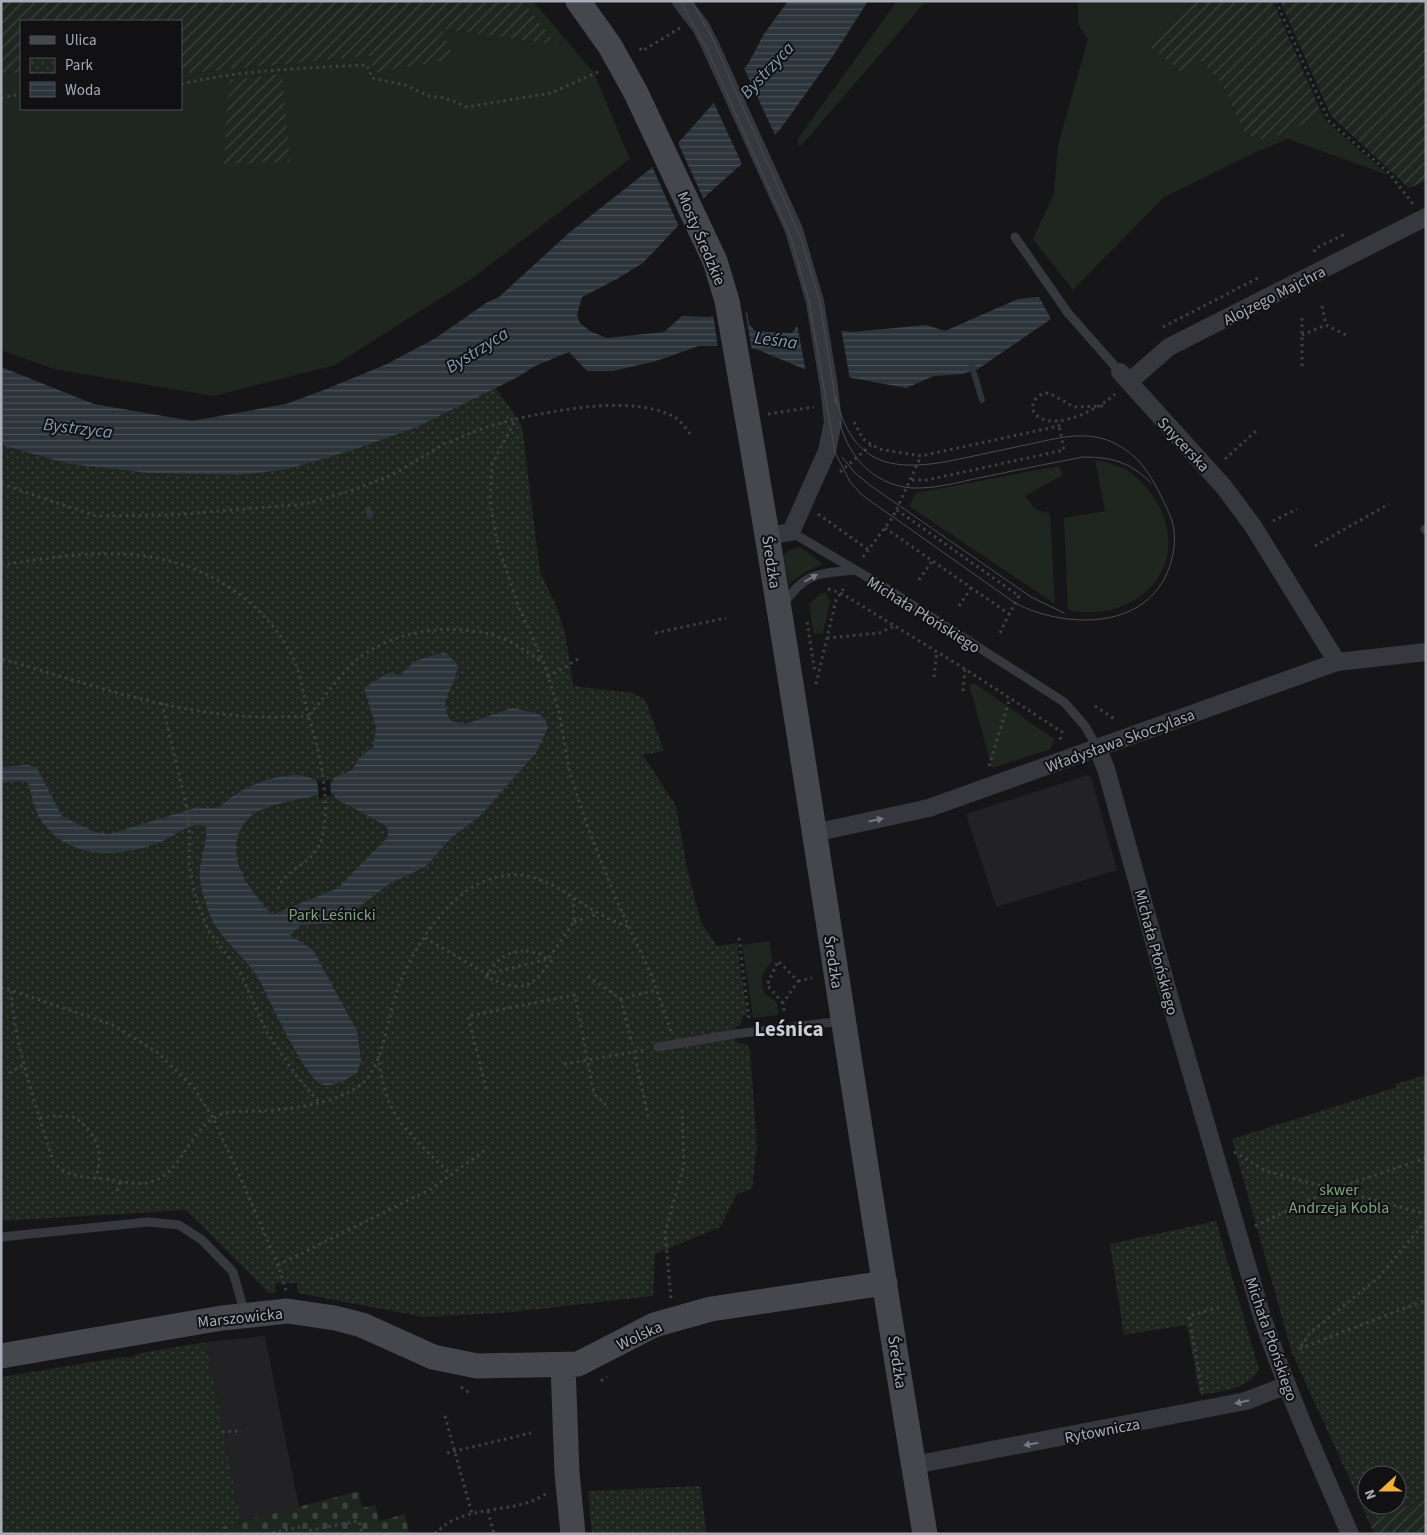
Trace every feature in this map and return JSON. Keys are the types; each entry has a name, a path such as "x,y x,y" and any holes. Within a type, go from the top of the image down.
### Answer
{"main road":[{"name":"Mosty Średzkie","path":"578,1 610,46 636,93 715,261 727,301 743,390"},
{"name":"Średzka","path":"743,390 779,534 780,609 925,1534"},
{"name":"Wolska","path":"563,1365 578,1364 654,1325 711,1309 885,1283"},
{"name":"Marszowicka","path":"1,1356 245,1315 287,1312 335,1318 362,1325 433,1357 477,1366 563,1365"},
{"path":"563,1365 567,1473 573,1534"}],"street":[{"path":"681,1 701,26 782,202 803,257 815,302 833,422 827,452 802,506 779,534"},
{"name":"Alojzego Majchra","path":"1124,377 1169,347 1423,219"},
{"name":"Snycerska","path":"1124,377 1224,487 1252,526 1337,662"},
{"name":"Władysława Skoczylasa","path":"814,833 929,808 1337,662 1426,652"},
{"name":"Michała Płońskiego","path":"1097,747 1106,769 1177,1024 1249,1274 1275,1356 1350,1534"},
{"name":"Rytownicza","path":"914,1465 1246,1401 1287,1385"}],"lane":[{"name":"Snycerska","path":"1016,237 1068,313 1124,377"},
{"name":"Michała Płońskiego","path":"779,534 854,570 886,588 1064,702 1085,726 1097,747"},
{"path":"780,609 794,588 815,574 854,570"},
{"path":"658,1047 735,1034 843,1020"},
{"path":"1,1237 148,1222 178,1225 202,1240 233,1272 245,1315"}],"path":[{"path":"1276,1 1329,122 1389,173 1423,219"},
{"path":"642,51 683,26 678,20"},
{"path":"182,84 213,76 271,70 367,65 372,78 405,84 428,96 445,98 467,107 551,93 606,69"},
{"path":"1,98 20,94"},
{"path":"1322,306 1326,325"},
{"path":"1167,324 1181,316"},
{"path":"1302,317 1302,366"},
{"path":"1302,335 1326,325 1348,336"},
{"path":"1050,393 1074,407 1103,406 1088,413 1058,420 1047,420 1035,414 1033,401 1039,395 1050,393"},
{"path":"1,484 96,516 172,515 304,504 350,492 392,474 444,444 481,429 516,419 590,406 620,406 659,410 677,419 691,435"},
{"path":"763,415 814,407"},
{"path":"853,418 855,427 863,439 871,445 892,453 921,456 1059,426"},
{"path":"516,419 492,464 490,502 498,546 518,605 544,663 559,712 570,774 588,828 616,899 630,927 656,990 676,1044"},
{"path":"912,480 927,480 1064,450 1058,420"},
{"path":"1219,464 1258,429"},
{"path":"839,473 871,445"},
{"path":"863,558 897,510 912,480 921,456"},
{"path":"1315,546 1389,504"},
{"path":"802,506 820,516 869,550"},
{"path":"820,516 823,507"},
{"path":"1265,525 1297,509"},
{"path":"897,510 1019,596 1000,632"},
{"path":"885,528 1009,614"},
{"path":"1,565 56,557 123,554 162,559 208,575 229,586 256,607 275,628 290,652 323,769 325,808 323,835 316,851 286,875 278,889"},
{"path":"919,580 932,561"},
{"path":"806,618 816,684 836,600 848,581"},
{"path":"824,588 841,593 896,626 1062,732"},
{"path":"959,606 971,588"},
{"path":"655,633 726,618"},
{"path":"827,638 879,633 896,626"},
{"path":"1,659 162,703 231,715 308,716 358,659 375,648 411,634 446,629 495,635 523,649 544,663"},
{"path":"934,677 937,651"},
{"path":"548,677 578,659"},
{"path":"962,691 966,669"},
{"path":"986,774 1010,698"},
{"path":"162,703 186,804 190,836 189,864 195,896 208,930 240,972 266,1031 298,1078 320,1103"},
{"path":"11,991 12,1009 25,1064 53,1162 62,1172 79,1178 96,1178 130,1184 147,1182 169,1173 203,1124 213,1118 226,1113 263,1111 320,1103 339,1096 364,1082 378,1056 396,993 425,938 450,903 466,890 500,876 515,874 531,876 554,885 598,914 630,927"},
{"path":"425,938 487,974 486,977 514,988 522,987 536,980 574,922 573,898"},
{"path":"574,922 598,914"},
{"path":"739,938 751,1032"},
{"path":"487,974 496,962 514,952 535,953 548,960"},
{"path":"487,974 548,960"},
{"path":"787,1027 783,1004 767,985 778,961 798,980"},
{"path":"588,976 621,999 632,1044"},
{"path":"783,1004 798,980 812,978"},
{"path":"1,987 111,1024 157,1052 194,1088 213,1118 278,1265 431,1189 488,1148"},
{"path":"621,999 656,990"},
{"path":"486,1089 468,1016 575,995 594,1094 607,1106"},
{"path":"564,1064 658,1047"},
{"path":"378,1056 382,1080 392,1108 400,1121 451,1175"},
{"path":"635,1057 648,1116"},
{"path":"9,1073 25,1064"},
{"path":"676,1319 671,1303 666,1233 684,1165 682,1109"},
{"path":"40,1118 54,1116 75,1117 93,1133 99,1148 101,1163 96,1178"},
{"path":"1234,1160 1231,1151 1240,1153 1266,1171 1426,1214"},
{"path":"1258,1225 1331,1190 1426,1158"},
{"path":"118,1191 120,1182"},
{"path":"1250,1218 1253,1227"},
{"path":"1426,1221 1379,1277 1310,1333 1299,1349 1426,1300"},
{"path":"1203,1398 1188,1316 1220,1307"},
{"path":"445,1416 472,1514"},
{"path":"222,1432 242,1431"},
{"path":"447,1453 531,1433"},
{"path":"435,1534 450,1522 472,1514 536,1501 548,1492"},
{"path":"488,1511 494,1534"},
{"path":"266,1534 304,1526 311,1532 359,1520 362,1534"}],"shaded area":[{"path":"1088,775 1091,777 1117,870 996,907 966,814"},
{"path":"265,1336 299,1507 241,1522 206,1342"}],"green space":[{"path":"1,1 523,1 557,45 443,29 453,59 373,73 370,56 182,74 182,20 20,20 20,72 1,74"},
{"path":"523,1 533,1 594,73 630,159 471,279 335,365 214,396 54,369 1,350 1,74 20,72 20,110 182,110 182,74 371,56 373,73 452,59 442,29 557,45"},
{"path":"897,1 926,1 800,147 797,140"},
{"path":"1078,1 1192,1 1149,45 1200,60 1222,84 1245,134 1309,121 1321,112 1326,121 1388,175 1288,139 1256,152 1163,198 1073,290 1033,239 1054,193 1058,145 1088,39 1078,24"},
{"path":"1192,1 1273,1 1321,112 1309,121 1266,140 1245,134 1222,84 1200,60 1184,75 1149,45"},
{"path":"1280,1 1426,1 1426,181 1409,188 1331,116"},
{"path":"282,74 290,162 224,164 229,80"},
{"name":"Park Leśnicki","path":"496,388 522,426 540,572 556,605 566,637 573,686 633,693 645,699 664,751 643,755 676,806 687,868 701,922 717,946 737,943 747,1015 743,1016 741,1024 735,1028 735,1042 746,1044 750,1050 757,1147 752,1189 737,1194 720,1227 655,1254 653,1296 513,1312 424,1317 298,1293 297,1283 276,1283 276,1292 269,1293 186,1210 1,1221 1,445 69,464 149,473 239,475 417,427"},
{"path":"1095,460 1121,467 1140,481 1152,495 1165,519 1169,542 1165,564 1155,582 1139,597 1118,608 1094,612 1068,610 1064,518 1105,511"},
{"path":"1059,466 1063,475 1025,496 1035,509 1050,514 1055,604 909,506 916,493"},
{"path":"800,547 823,564 805,572 789,584 783,556 788,551"},
{"path":"826,592 830,601 823,633 814,634 809,604 820,594"},
{"path":"974,683 1054,739 1051,749 992,768 969,684"},
{"path":"770,941 772,962 768,965 762,976 762,985 765,994 777,1002 778,1015 753,1018 742,945"},
{"name":"skwer Andrzeja Kobla","path":"1426,1075 1426,1498 1407,1506 1407,1465 1357,1465 1357,1496 1292,1353 1232,1139 1397,1087 1396,1084"},
{"path":"1216,1221 1259,1370 1254,1377 1240,1386 1225,1391 1200,1395 1187,1325 1124,1335 1110,1244"},
{"path":"206,1342 241,1522 195,1534 1,1534 1,1377 123,1357 129,1358 141,1353"},
{"path":"700,1486 707,1534 592,1534 588,1491"},
{"path":"359,1491 362,1508 375,1505 379,1521 405,1514 409,1534 195,1534"},
{"path":"1426,1498 1426,1534 1374,1534 1369,1522 1386,1515 1407,1515 1407,1506"},
{"name":"skwer Andrzeja Kobla","path":"1366,1515 1386,1515 1369,1522"}],"water":[{"path":"788,1 868,1 835,53 779,131 708,194 643,263 582,297 577,315 580,323 590,331 607,338 664,332 682,316 707,317 747,312 749,324 755,331 792,333 797,326 852,332 926,325 945,331 1018,299 1039,297 1051,319 978,369 962,374 934,376 906,388 804,369 756,349 699,346 656,361 613,371 587,371 569,352 535,366 516,378 417,427 353,450 288,469 239,475 149,473 69,464 1,445 1,367 94,404 192,421 286,404 387,364 436,338 486,303 499,297 570,232 649,170 680,141 748,64 764,34"},
{"path":"446,653 457,664 455,680 446,698 445,705 451,721 465,724 512,708 539,714 545,719 548,728 536,753 479,817 452,837 425,867 389,884 354,911 332,923 301,925 290,935 313,950 357,1031 361,1061 357,1073 335,1084 321,1084 314,1079 288,1038 255,973 225,939 212,920 203,895 200,878 206,827 190,827 167,839 133,850 99,853 83,850 67,844 53,834 41,820 28,783 22,781 1,783 1,767 28,765 37,768 62,816 94,832 110,834 195,808 219,808 243,790 273,778 296,775 316,780 317,783 333,782 333,778 352,770 360,757 373,747 376,727 364,688 388,673 401,675 410,665 416,662 427,657","holes":["334,793 335,798 388,827 388,837 338,888 272,915 254,893 240,868 236,855 237,841 241,828 251,816 267,808 326,794"]}],"pier":[{"path":"743,66 776,137 743,166 713,101"},
{"path":"677,141 705,202 680,229 651,164"},
{"path":"745,309 752,351 718,348 713,313"},
{"path":"797,324 841,328 850,380 806,372"},
{"path":"317,778 319,781 330,780 331,796 319,799"}],"waterway":[{"path":"971,363 982,400"},
{"path":"368,509 370,516"}],"tram line":[{"path":"680,1 707,49 791,238 809,301 835,452 850,482 862,495 1015,603 1034,611 1055,617 1078,620 1100,619 1121,615 1139,606 1155,592 1167,573 1173,554 1174,527 1172,521 1147,471 1124,448 1096,437 1076,436 941,462 900,465 883,461 867,453 854,440 844,422 836,397"},
{"path":"692,1 713,40 802,241 820,303 836,403"},
{"path":"840,422 850,448 867,469 890,483 904,487 927,488 945,485 1083,457 1103,458 1120,462 1136,470 1151,483"},
{"path":"842,457 855,473 871,486 1031,597 1064,613"}],"district":[{"name":"Leśnica","path":"789,1029"}],"water label":[{"name":"Bystrzyca","path":"767,70"},
{"name":"Leśna","path":"776,340"},
{"name":"Bystrzyca","path":"477,350"},
{"name":"Bystrzyca","path":"78,428"}]}
